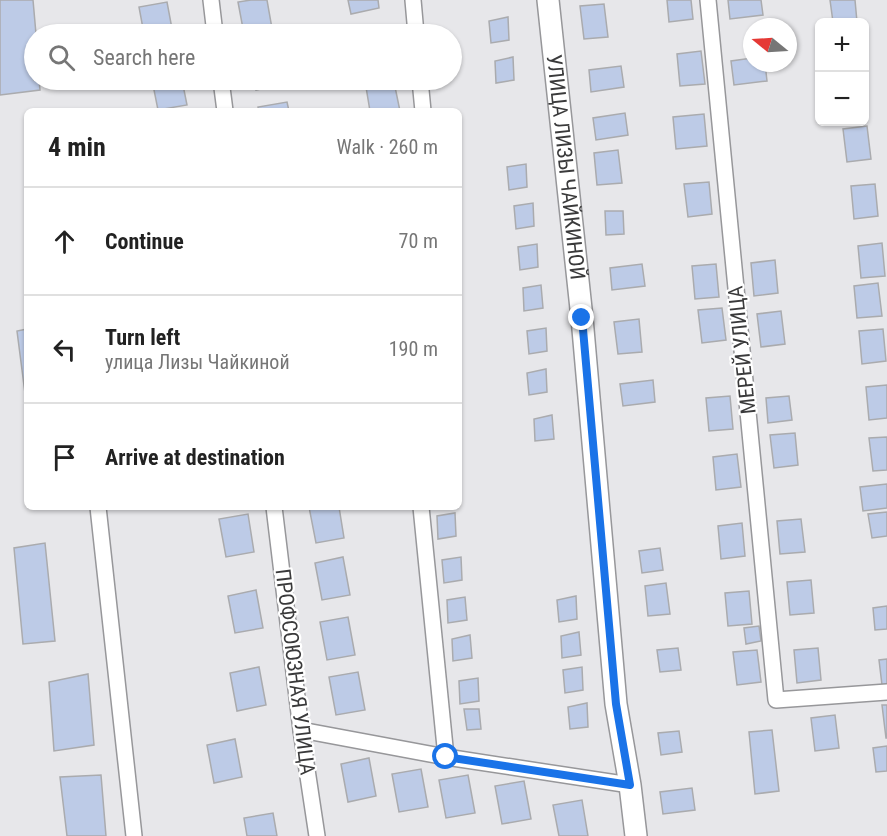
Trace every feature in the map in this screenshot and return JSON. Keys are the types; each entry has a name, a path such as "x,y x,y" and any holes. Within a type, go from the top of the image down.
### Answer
{"street":[{"path":"211,0 214,24"},
{"path":"413,0 415,24"},
{"name":"УЛИЦА ЛИЗЫ ЧАЙКИНОЙ","path":"548,0 582,318 616,704 636,836"},
{"name":"МЕРЕЙ УЛИЦА","path":"708,0 776,700 887,692"},
{"path":"222,90 225,108"},
{"path":"421,90 423,108"},
{"path":"98,510 134,836"},
{"name":"ПРОФСОЮЗНАЯ УЛИЦА","path":"274,510 301,730 317,836"},
{"path":"421,510 446,757"},
{"path":"301,730 446,757 630,785"}],"building":[{"path":"0,0 33,0 35,24 24,24 24,90 40,90 0,95"},
{"path":"267,0 271,24 242,24 238,2"},
{"path":"348,0 378,0 379,8 351,14"},
{"path":"667,0 691,0 693,19 669,22"},
{"path":"728,0 761,0 763,15 730,19"},
{"path":"830,0 855,0 857,18 832,18"},
{"path":"167,2 171,24 142,24 139,7"},
{"path":"604,4 608,37 584,39 580,6"},
{"path":"508,17 509,40 491,43 489,21"},
{"path":"701,51 705,84 680,86 677,54"},
{"path":"513,57 514,80 496,83 495,61"},
{"path":"743,59 743,72 766,72 767,81 734,85 731,61"},
{"path":"621,66 624,87 591,92 589,70"},
{"path":"154,90 184,90 187,105 158,108"},
{"path":"366,90 396,90 399,108 370,108"},
{"path":"287,102 288,108 258,108"},
{"path":"625,113 628,135 596,140 593,118"},
{"path":"704,114 707,146 676,149 673,117"},
{"path":"867,126 871,159 847,162 843,129"},
{"path":"618,150 622,183 597,185 594,153"},
{"path":"526,164 527,187 509,190 507,167"},
{"path":"709,182 712,214 688,217 684,184"},
{"path":"875,184 878,216 854,219 851,186"},
{"path":"533,203 534,226 516,229 514,206"},
{"path":"605,211 623,211 624,234 606,235"},
{"path":"882,243 885,276 861,278 858,246"},
{"path":"537,244 538,267 520,270 518,247"},
{"path":"775,260 778,293 754,296 751,263"},
{"path":"642,264 645,286 612,290 610,268"},
{"path":"716,264 719,297 695,299 692,266"},
{"path":"878,283 882,316 857,318 854,286"},
{"path":"541,285 543,308 524,311 523,288"},
{"path":"722,308 726,340 702,343 698,310"},
{"path":"781,311 785,344 761,347 757,314"},
{"path":"639,319 642,352 618,354 614,322"},
{"path":"546,328 547,351 529,354 527,331"},
{"path":"883,329 886,361 862,364 859,331"},
{"path":"24,330 24,385 17,331"},
{"path":"546,369 547,392 529,395 527,373"},
{"path":"653,380 655,402 623,406 620,384"},
{"path":"887,385 887,418 869,420 866,387"},
{"path":"730,396 733,429 709,431 706,398"},
{"path":"789,396 792,420 768,423 766,398"},
{"path":"552,415 554,439 535,441 534,419"},
{"path":"795,433 798,465 774,468 770,435"},
{"path":"887,437 887,470 873,471 869,438"},
{"path":"737,454 741,487 716,490 713,457"},
{"path":"887,484 887,508 863,511 860,487"},
{"path":"310,510 339,510 344,538 316,543"},
{"path":"887,512 887,536 872,538 868,514"},
{"path":"455,513 456,536 438,539 437,516"},
{"path":"248,514 254,552 226,557 219,519"},
{"path":"801,519 805,552 780,554 777,521"},
{"path":"742,523 745,556 721,559 718,526"},
{"path":"45,543 55,641 23,644 14,548"},
{"path":"660,548 663,570 642,573 639,551"},
{"path":"343,557 350,595 322,600 315,563"},
{"path":"461,557 462,580 444,583 442,560"},
{"path":"811,580 814,613 790,615 787,582"},
{"path":"666,583 670,614 648,616 645,586"},
{"path":"256,590 263,628 235,633 228,596"},
{"path":"749,591 752,624 728,626 725,593"},
{"path":"576,596 577,619 559,622 557,600"},
{"path":"465,597 467,620 448,623 447,600"},
{"path":"887,606 887,629 875,630 873,608"},
{"path":"348,617 355,655 327,660 320,622"},
{"path":"759,626 761,641 746,644 744,628"},
{"path":"579,632 581,655 562,658 561,636"},
{"path":"470,635 472,658 453,661 452,639"},
{"path":"678,648 681,670 660,672 657,650"},
{"path":"818,648 821,680 797,683 794,650"},
{"path":"757,650 761,682 737,685 733,652"},
{"path":"887,659 887,684 882,685 879,660"},
{"path":"259,667 266,705 237,711 230,673"},
{"path":"582,667 583,690 565,693 563,670"},
{"path":"358,672 365,710 336,715 329,677"},
{"path":"88,674 94,745 54,751 49,682"},
{"path":"478,678 479,701 460,704 459,681"},
{"path":"587,703 588,727 570,729 568,707"},
{"path":"882,705 887,705 887,738 886,738"},
{"path":"464,709 479,709 481,729 467,730"},
{"path":"835,715 839,748 815,751 811,718"},
{"path":"772,730 779,791 755,794 749,732"},
{"path":"679,731 682,752 661,755 658,733"},
{"path":"235,739 242,777 214,783 207,745"},
{"path":"887,746 887,771 876,772 873,748"},
{"path":"369,758 376,796 348,802 341,764"},
{"path":"421,769 428,807 399,812 392,774"},
{"path":"101,775 106,836 67,836 60,777"},
{"path":"468,775 475,813 446,818 439,780"},
{"path":"524,781 531,819 502,824 495,786"},
{"path":"692,788 695,810 663,814 660,792"},
{"path":"582,800 588,836 559,836 553,805"},
{"path":"273,813 277,836 247,836 244,818"}],"route":[{"path":"446,757 630,785 616,704 582,318"}]}
